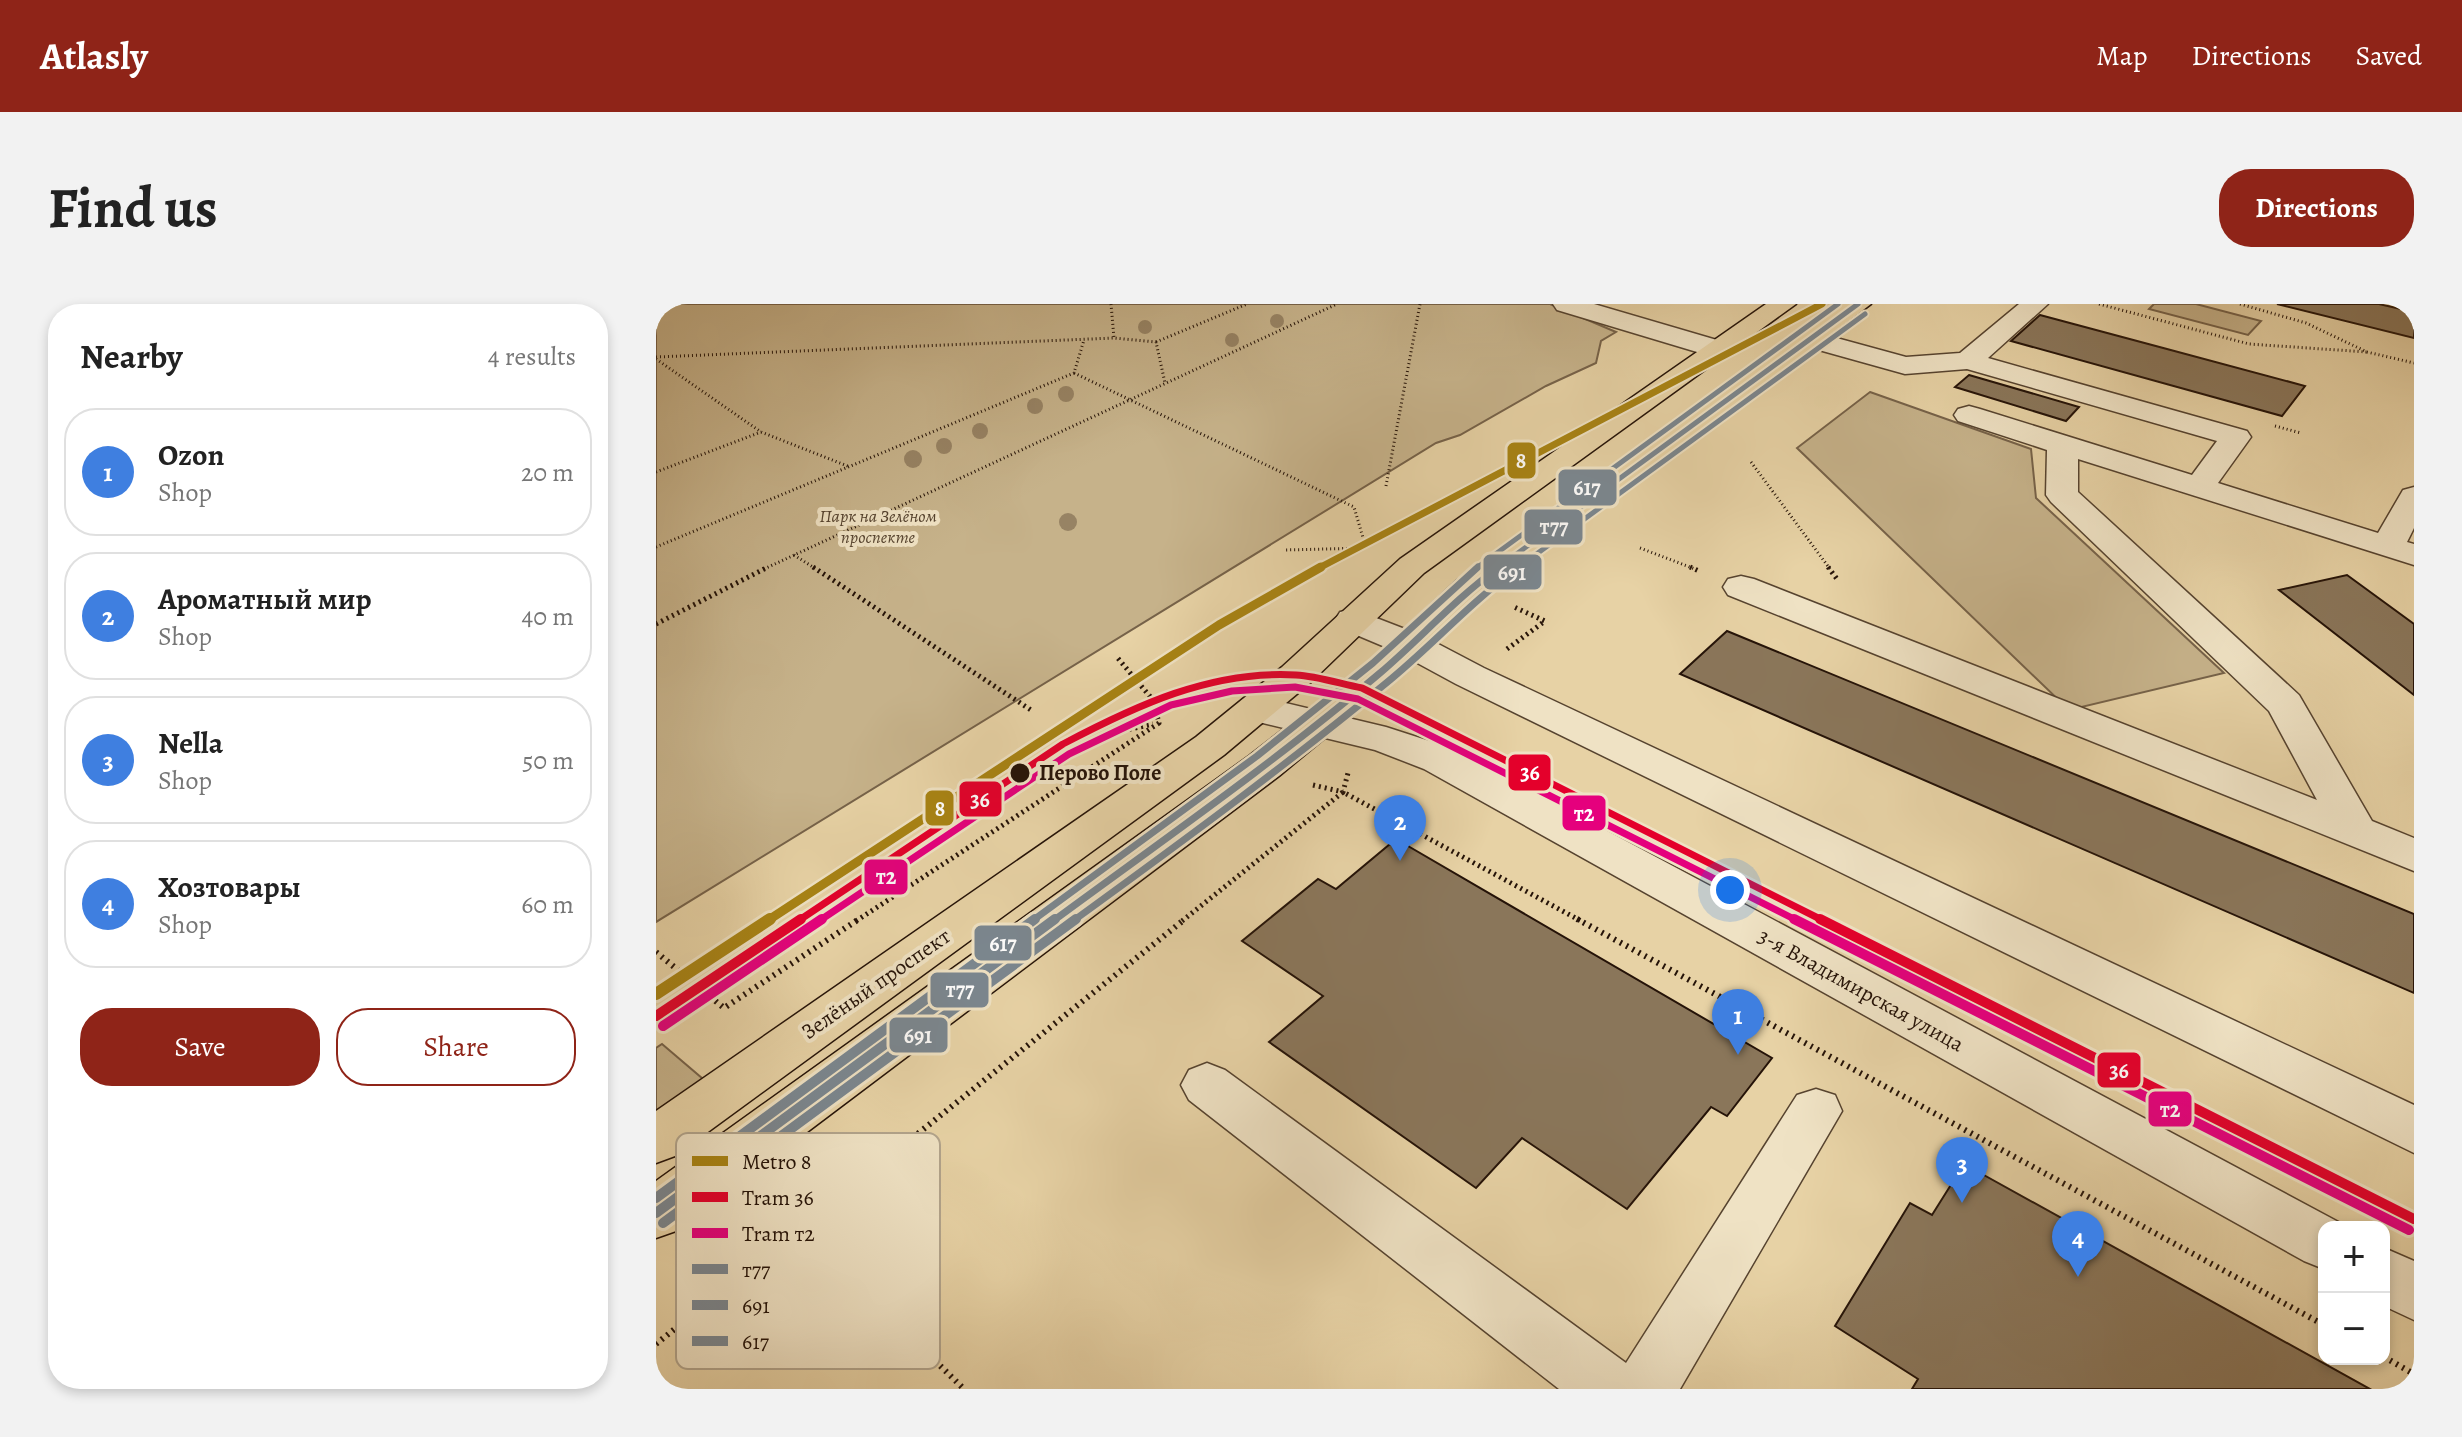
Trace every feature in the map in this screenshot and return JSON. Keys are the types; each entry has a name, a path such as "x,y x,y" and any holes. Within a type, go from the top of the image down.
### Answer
{"main road":[{"name":"Зелёный проспект","path":"656,1140 1210,746 1256,709 1412,566 1783,304"},
{"path":"764,1133 1316,725 1381,672 1469,589 1858,304"},
{"path":"656,1213 676,1198"}],"street":[{"path":"1566,304 1717,349"},
{"path":"1968,361 2035,304"},
{"path":"1811,339 1905,366 1968,361 2236,437 2198,488"},
{"path":"1969,415 2400,551 2414,497"},
{"path":"2063,445 2062,495 2285,704 2356,832"},
{"path":"1741,587 2414,855"},
{"path":"1353,620 1410,644 1470,676 2414,1130"},
{"name":"3-я Владимирская улица","path":"1256,709 1386,740 1439,759 2318,1240"},
{"path":"1207,1085 1609,1389"},
{"path":"1645,1389 1816,1111"},
{"path":"2390,1278 2414,1292"}],"path":[{"path":"1111,304 1114,338"},
{"path":"656,358 1114,338 1156,342 1247,304"},
{"path":"656,624 794,554 1337,304"},
{"path":"1386,486 1420,304"},
{"path":"2099,304 2249,344 2367,352 2414,363"},
{"path":"2240,304 2306,323 2367,352"},
{"path":"1074,373 1084,340"},
{"path":"1156,342 1165,383"},
{"path":"656,358 761,432 851,467"},
{"path":"656,547 1074,373 1354,507 1366,548 1285,550"},
{"path":"656,472 761,432"},
{"path":"1751,462 1885,644"},
{"path":"1640,548 1741,587"},
{"path":"794,554 1031,710"},
{"path":"1499,653 1516,645 1545,621 1502,602"},
{"path":"1116,656 1153,700 1159,723"},
{"path":"1100,736 1159,723"},
{"path":"656,952 724,1008 1159,723"},
{"path":"919,1133 1343,792 1349,770"},
{"path":"1311,785 1343,792 2318,1322"},
{"path":"656,1344 676,1328"},
{"path":"2390,1360 2414,1374"},
{"path":"940,1366 964,1389"}],"green space":[{"name":"Парк на Зелёном проспекте","path":"656,304 1550,304 1616,332 1601,341 1596,363 1546,386 1460,435 1436,443 656,922"},
{"path":"2154,304 2196,304 2261,321 2248,335 2149,309"},
{"path":"1870,392 2031,449 2036,498 2224,673 2069,710 1797,448"},
{"path":"662,1044 703,1079 656,1111 656,1048"}],"building":[{"path":"2277,304 2379,304 2414,312 2414,338"},
{"path":"2040,315 2305,386 2282,416 2011,341"},
{"path":"1969,375 2079,407 2066,421 1955,387"},
{"path":"2347,575 2414,624 2414,695 2279,590"},
{"path":"1727,631 2414,914 2414,993 1680,674"},
{"path":"1396,839 1772,1058 1727,1116 1711,1107 1627,1209 1522,1138 1476,1188 1269,1042 1323,996 1242,941 1318,879 1336,889"},
{"path":"1964,1164 2318,1360 2318,1365 2327,1365 2370,1389 1912,1389 1918,1379 1835,1326 1910,1203 1932,1215"}],"metro line":[{"name":"8","path":"656,994 1219,625 1376,536 1822,304"}],"tram line":[{"name":"36","path":"656,1016 1063,744 1167,694 1230,679 1296,675 1362,688 2414,1219"},
{"name":"т2","path":"663,1026 1069,754 1171,705 1232,691 1295,687 1358,699 2409,1230"}],"transit line":[{"name":"617","path":"744,1133 1257,756 1373,663 1462,579 1838,304"},
{"name":"т77","path":"765,1133 1264,766 1381,672 1469,589 1858,304"},
{"name":"691","path":"785,1133 1271,776 1389,681 1477,598 1865,314"},
{"name":"617","path":"656,1198 676,1183"},
{"name":"т77","path":"656,1213 676,1198"},
{"name":"691","path":"663,1223 676,1213"}],"place":[{"name":"Перово Поле","path":"1020,773"},
{"name":"Ароматный мир","path":"1400,861"},
{"name":"Ozon","path":"1738,1055"},
{"name":"Nella","path":"1962,1203"},
{"name":"Хозтовары","path":"2078,1277"}]}
